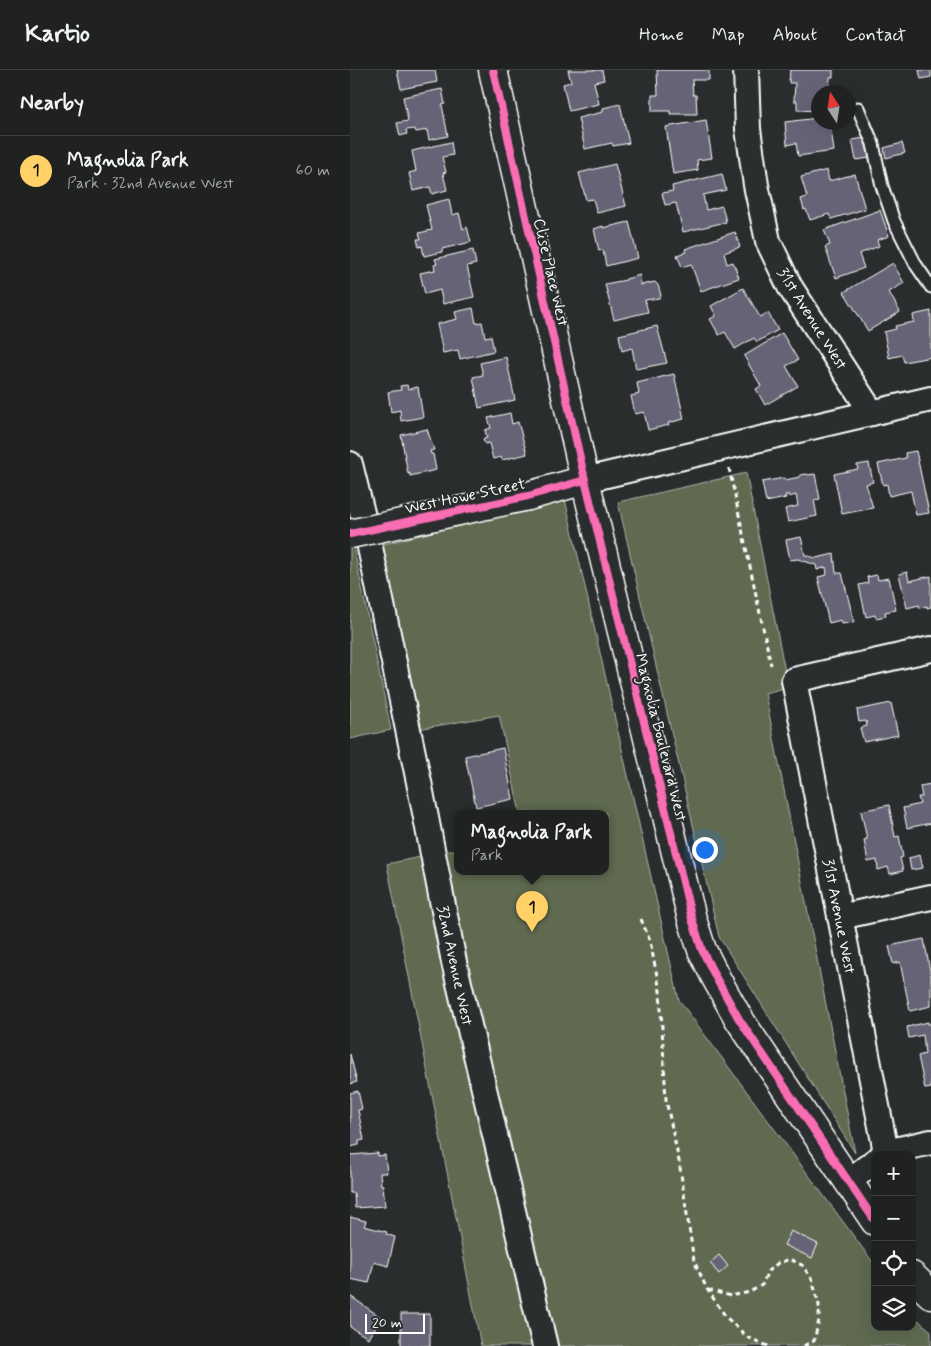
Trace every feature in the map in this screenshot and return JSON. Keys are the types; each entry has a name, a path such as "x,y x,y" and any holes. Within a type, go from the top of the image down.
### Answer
{"main road":[{"name":"Clise Place West","path":"493,70 585,480"},
{"name":"West Howe Street","path":"350,534 528,496 585,480"},
{"name":"Magnolia Boulevard West","path":"585,480 690,910 702,950 739,1019 871,1215"},
{"path":"916,1280 931,1294"}],"street":[{"name":"31st Avenue West","path":"746,70 748,129 756,185 768,241 790,288 872,413"},
{"name":"West Howe Street","path":"585,480 931,400"},
{"name":"32nd Avenue West","path":"350,464 367,533 454,962 545,1346"},
{"name":"31st Avenue West","path":"880,1151 840,918 794,680 931,649"},
{"path":"840,918 931,897"},
{"path":"899,1151 931,1142"},
{"path":"848,1182 871,1164"}],"lane":[{"path":"858,108 873,144 882,186 894,221 916,265 931,287"}],"path":[{"path":"728,463 771,665"},
{"path":"641,919 650,941 660,991 666,1100 679,1161 694,1261 707,1289 726,1317 747,1337 768,1346"},
{"path":"707,1289 731,1296 750,1292 762,1285 768,1271 778,1263 790,1259 802,1265 812,1280 820,1305 814,1341 803,1346"}],"green space":[{"path":"746,473 788,687 765,693 855,1153 719,937 618,502"},
{"path":"565,499 679,1000 871,1260 871,1331 916,1331 916,1318 931,1331 931,1346 481,1346 387,864 454,850 454,875 609,875 609,810 519,810 499,715 418,729 380,545"},
{"path":"350,530 391,730 350,739"}],"building":[{"path":"397,70 435,70 437,82 401,89"},
{"path":"568,70 602,70 604,80 594,82 599,104 569,111 563,84 571,82"},
{"path":"657,70 709,70 709,80 692,80 693,95 696,95 697,114 670,114 670,111 652,111 652,95 658,95"},
{"path":"790,70 833,70 833,77 830,77 829,85 811,85 811,111 797,110 797,101 794,101 795,83 789,83"},
{"path":"919,70 931,70 931,77 921,79"},
{"path":"442,89 445,104 442,105 448,136 429,140 427,130 416,132 415,129 406,130 407,134 400,136 397,123 408,121 403,97"},
{"path":"620,104 629,143 613,146 612,143 585,149 578,118 603,112 603,108"},
{"path":"811,119 811,130 831,130 834,151 798,156 796,143 787,145 785,122"},
{"path":"706,120 712,158 697,160 698,170 673,174 666,127"},
{"path":"865,138 869,158 856,160 852,140"},
{"path":"451,142 453,155 442,157 446,172 443,173 447,190 432,194 430,187 413,191 409,173 416,171 412,151"},
{"path":"902,143 905,153 886,158 884,148"},
{"path":"615,164 626,206 597,213 593,199 586,200 579,173"},
{"path":"827,170 829,181 855,174 865,209 831,219 829,214 810,220 806,209 804,210 801,199 807,197 801,177"},
{"path":"722,174 726,190 703,195 706,210 722,206 726,222 683,232 676,203 665,205 662,193 673,191 672,186"},
{"path":"449,199 452,215 459,213 463,229 467,227 471,242 442,249 442,252 424,256 422,246 419,247 417,239 421,239 419,233 432,230 426,205"},
{"path":"880,210 889,236 877,240 879,246 859,254 864,268 836,278 825,247 830,245 824,230"},
{"path":"629,222 638,258 606,266 603,250 599,251 594,229"},
{"path":"735,232 740,247 724,253 727,264 733,262 739,278 701,291 691,264 682,267 677,255 686,252 685,249"},
{"path":"473,250 476,264 467,266 474,297 443,304 440,290 425,294 420,273 435,270 434,265 437,264 435,259"},
{"path":"893,263 904,283 889,292 900,312 868,331 844,292"},
{"path":"640,275 641,285 655,282 661,295 659,298 645,300 648,312 614,320 605,284"},
{"path":"743,288 760,317 768,313 778,330 757,342 754,338 735,349 725,332 719,335 710,319 716,316 711,306"},
{"path":"473,308 476,323 482,322 485,337 491,336 494,351 460,359 458,350 443,353 437,324 457,319 455,312"},
{"path":"931,311 931,357 904,362 902,355 889,358 884,332 896,329 895,326 914,322 913,315"},
{"path":"657,326 667,363 636,369 632,348 622,351 619,335"},
{"path":"782,333 798,360 786,366 798,386 765,405 756,389 761,386 744,356"},
{"path":"506,357 515,400 479,408 473,377 483,375 480,363"},
{"path":"674,374 684,419 648,430 644,412 635,414 631,396 639,394 637,383"},
{"path":"407,385 408,389 418,387 423,417 401,421 400,410 391,412 388,392 401,390 400,386"},
{"path":"510,413 512,424 518,422 527,454 502,460 501,457 493,459 489,443 485,444 483,439 487,438 485,430 491,428 488,418"},
{"path":"427,429 434,450 430,451 433,454 436,470 410,476 410,473 408,474 401,435"},
{"path":"916,451 929,513 916,515 911,491 889,496 887,484 883,485 878,464 906,458 905,453"},
{"path":"869,463 873,482 866,484 873,508 842,514 834,474 858,469 857,465"},
{"path":"807,474 815,474 820,499 814,500 817,516 788,522 785,509 798,506 796,495 789,497 789,495 785,495 786,498 766,502 762,482 784,478 785,480"},
{"path":"801,537 805,555 816,558 834,554 836,573 842,573 854,622 842,624 841,620 829,623 818,577 827,575 826,567 817,570 816,565 798,559 790,560 786,540"},
{"path":"907,572 909,581 931,576 931,607 920,608 919,605 907,608 899,574"},
{"path":"877,575 878,580 889,578 896,610 885,612 886,616 876,618 875,615 866,617 859,585 868,583 867,577"},
{"path":"891,703 898,735 864,742 860,728 867,726 866,721 859,722 857,710"},
{"path":"503,748 513,799 476,807 465,756"},
{"path":"931,784 931,823 907,828 903,808 920,804 918,797 922,797 920,786"},
{"path":"889,805 895,837 899,836 903,857 900,858 903,871 890,874 888,867 878,870 877,860 868,862 864,840 867,839 861,811"},
{"path":"920,855 923,868 911,870 909,858"},
{"path":"924,939 931,976 931,1006 910,1011 900,962 893,964 889,946"},
{"path":"928,1022 928,1024 931,1024 931,1088 925,1089 918,1056 925,1054 923,1035 909,1038 907,1027"},
{"path":"350,1054 357,1082 350,1084"},
{"path":"358,1091 362,1109 358,1110 364,1140 359,1141 359,1145 350,1147 350,1093"},
{"path":"378,1153 378,1156 385,1155 387,1173 380,1173 385,1206 355,1208 354,1193 350,1193 350,1155"},
{"path":"350,1217 366,1221 364,1226 387,1232 386,1234 395,1237 388,1266 374,1262 369,1283 350,1279"},
{"path":"791,1231 818,1244 812,1258 784,1245"},
{"path":"719,1255 728,1266 719,1274 710,1263"},
{"path":"350,1296 382,1318 368,1338 350,1327"},
{"path":"401,1314 430,1314 430,1346 401,1346"}],"cycle path":[{"path":"493,70 585,480 692,919 702,950 739,1019 871,1215"},
{"path":"350,534 528,496 585,480"}],"place":[{"name":"Magnolia Park","path":"532,932"}]}
